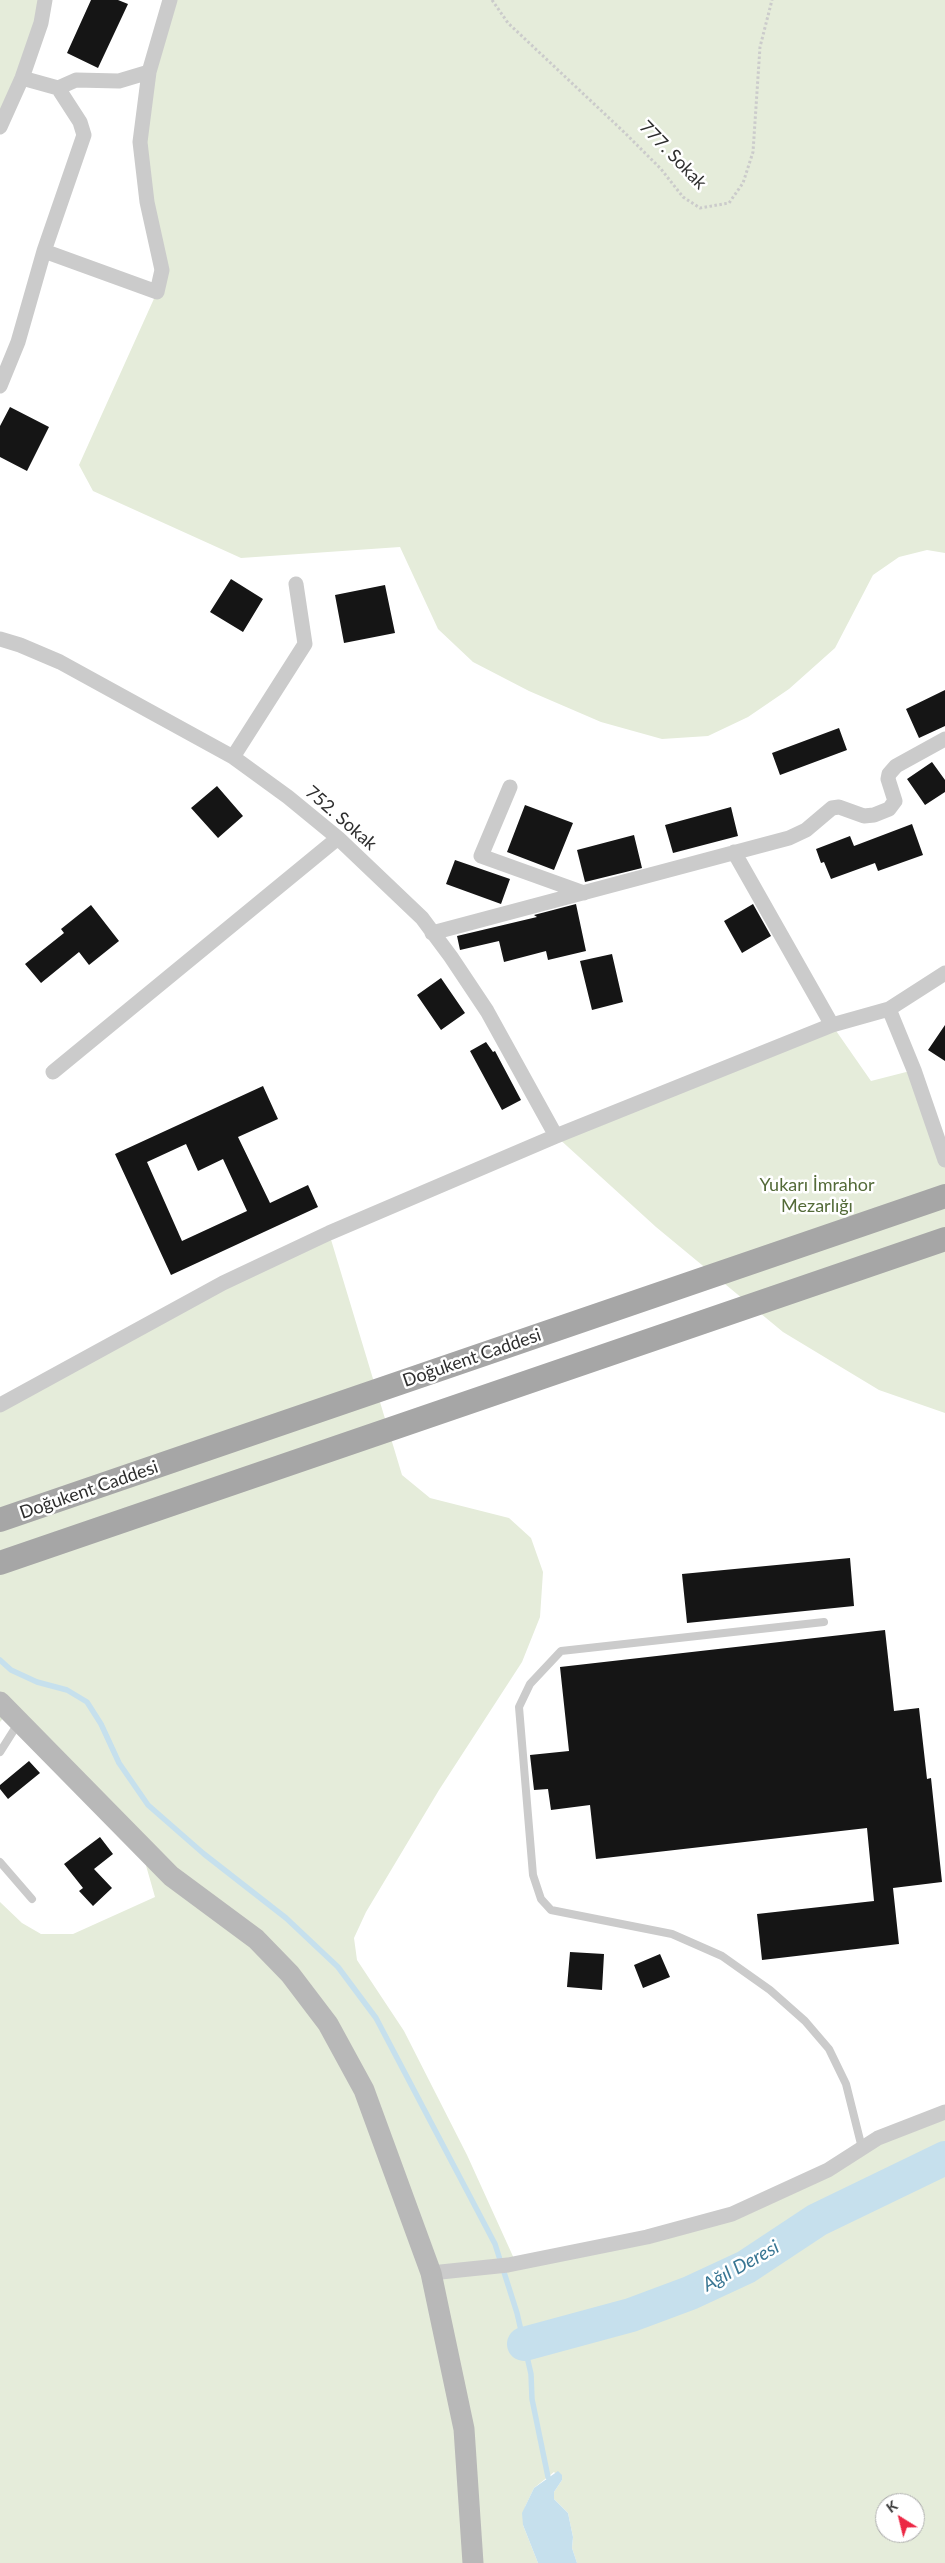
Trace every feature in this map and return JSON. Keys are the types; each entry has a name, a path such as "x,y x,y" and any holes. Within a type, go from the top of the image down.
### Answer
{"main road":[{"name":"Doğukent Caddesi","path":"0,1520 945,1196"},
{"path":"0,1563 945,1239"}],"street":[{"path":"0,128 22,78 41,23 46,0"},
{"path":"44,251 157,292 162,270 148,202 140,142 149,72 170,0"},
{"path":"22,78 58,88 76,80 119,81 149,72"},
{"path":"0,386 18,342 44,251 84,135 80,122 58,88"},
{"path":"233,758 305,644 296,584"},
{"name":"752. Sokak","path":"0,639 20,645 60,662 233,758 288,797 338,838 422,918 487,1011 556,1136"},
{"path":"432,933 789,838 806,830 832,808 839,807 864,816 890,809 895,800 888,774 909,757 945,739"},
{"path":"510,787 481,856 584,894"},
{"path":"53,1072 338,838"},
{"path":"734,852 832,1025"},
{"path":"0,1405 223,1283 329,1233 556,1136 832,1025 888,1009 945,973"},
{"path":"888,1009 914,1070 945,1160"},
{"path":"0,1702 141,1848 171,1876 256,1939 290,1974 328,2024 364,2090 431,2274 464,2430 473,2563"},
{"path":"431,2274 508,2265 647,2238 732,2214 828,2170 878,2138 945,2112"}],"lane":[{"path":"824,1622 561,1651 530,1684 519,1706 533,1875 541,1899 551,1910 672,1934 722,1956 770,1990 805,2020 829,2050 846,2084 862,2148"},
{"path":"0,1752 20,1721"},
{"path":"0,1862 32,1899"}],"path":[{"name":"777. Sokak","path":"492,0 508,23 625,133 661,169 683,197 700,208 729,203 743,183 753,152 760,47 772,0"}],"green space":[{"path":"0,0 45,0 0,127"},
{"path":"170,0 945,0 945,553 927,550 899,557 873,575 835,648 789,689 748,717 708,736 662,739 601,722 529,691 473,662 438,629 400,547 241,558 93,491 79,465 157,292 140,142"},
{"name":"Yukarı İmrahor Mezarlığı","path":"832,1025 871,1081 914,1070 945,1140 945,1413 879,1390 783,1332 656,1227 556,1136"},
{"path":"329,1233 402,1475 430,1498 509,1518 531,1538 543,1572 540,1617 522,1662 439,1790 366,1912 354,1938 357,1960 404,2031 467,2155 516,2263 732,2214 945,2112 945,2563 577,2563 572,2548 573,2537 568,2513 554,2499 554,2492 562,2480 554,2472 534,2488 525,2507 523,2525 538,2563 0,2563 0,1902 22,1923 41,1934 73,1934 155,1897 141,1848 9,1711 0,1722 0,1405"}],"water":[{"path":"558,2471 562,2475 562,2480 554,2492 554,2499 568,2513 573,2537 572,2548 577,2563 538,2563 523,2525 522,2513 534,2488"}],"building":[{"path":"91,0 118,0 128,4 98,68 67,53"},
{"path":"10,407 49,427 27,471 0,457 0,426"},
{"path":"231,579 263,599 243,632 210,612"},
{"path":"385,585 395,633 344,643 335,595"},
{"path":"945,690 945,726 919,738 906,709"},
{"path":"839,728 847,750 780,775 772,753"},
{"path":"932,762 945,780 945,792 925,805 907,779"},
{"path":"217,786 243,816 218,838 191,808"},
{"path":"525,805 573,823 554,870 507,852"},
{"path":"731,807 738,836 673,853 665,825"},
{"path":"912,824 923,855 878,871 875,863 831,879 824,862 821,863 816,849 850,836 854,846"},
{"path":"634,835 642,868 585,882 577,850"},
{"path":"455,860 510,879 501,904 446,884"},
{"path":"576,904 586,951 548,960 546,951 504,962 499,941 460,950 457,936 537,917 534,915"},
{"path":"753,904 771,936 742,953 724,921"},
{"path":"91,905 119,941 89,965 79,952 41,983 25,964 64,933 61,929"},
{"path":"612,954 623,1002 592,1010 580,961"},
{"path":"441,978 465,1013 441,1030 417,995"},
{"path":"945,1025 945,1061 928,1050"},
{"path":"486,1042 493,1052 495,1051 521,1100 502,1110 470,1051"},
{"path":"263,1086 278,1119 238,1137 270,1203 308,1185 318,1207 171,1275 115,1154","holes":["186,1144 198,1171 223,1159 247,1211 182,1241 147,1162"]},
{"path":"850,1558 854,1606 687,1623 682,1574"},
{"path":"885,1630 894,1711 919,1708 927,1779 931,1778 942,1882 893,1888 899,1944 762,1960 757,1914 874,1901 867,1828 596,1859 590,1805 551,1810 548,1789 534,1790 530,1755 569,1751 560,1667"},
{"path":"29,1761 40,1773 8,1799 0,1789 0,1785"},
{"path":"100,1837 113,1854 94,1869 112,1888 93,1906 79,1891 83,1888 64,1864"},
{"path":"570,1952 604,1954 602,1990 567,1987"},
{"path":"660,1954 670,1977 643,1988 634,1965"}],"waterway":[{"path":"0,1660 11,1670 37,1682 67,1690 87,1702 101,1724 119,1763 148,1805 204,1854 286,1918 338,1967 376,2018 495,2244 517,2313 531,2374 532,2399 548,2477"},
{"name":"Ağıl Deresi","path":"524,2344 631,2315 690,2293 746,2267 817,2220 945,2158"}]}
